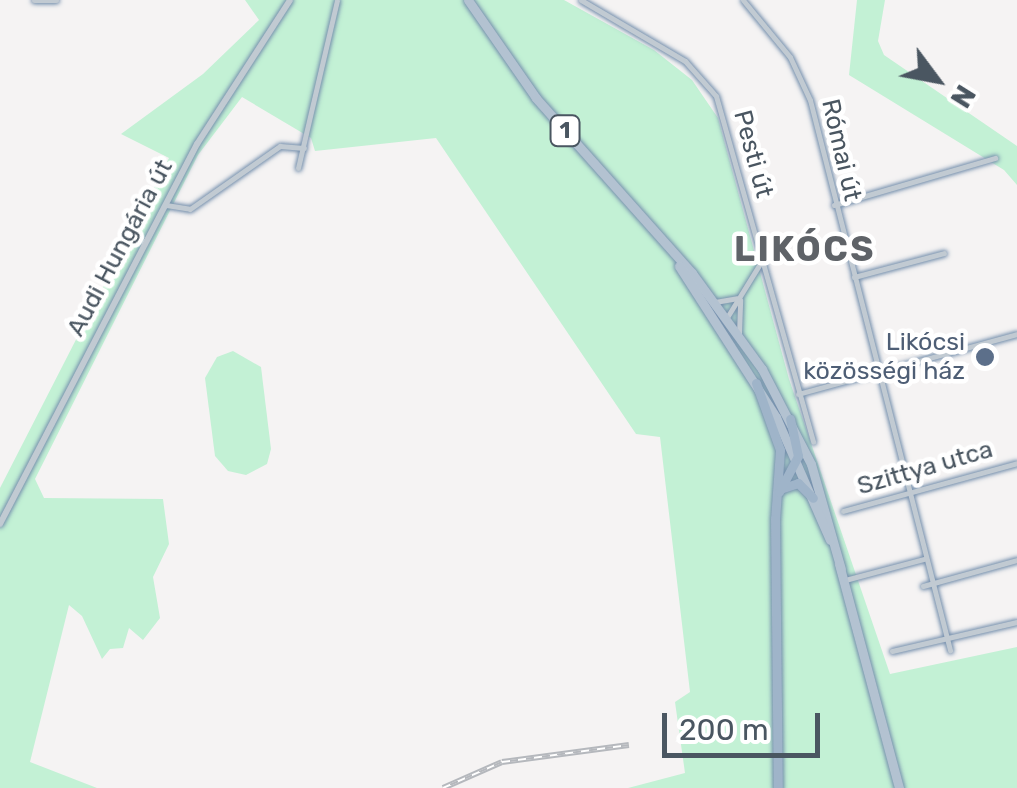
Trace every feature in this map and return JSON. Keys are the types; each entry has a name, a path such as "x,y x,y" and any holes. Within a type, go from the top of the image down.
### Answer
{"highway":[{"path":"756,383 779,439 774,519 778,788"},
{"path":"776,499 797,460 790,419"},
{"path":"776,499 790,482 813,498"}],"main road":[{"name":"1","path":"468,0 536,98 715,302 797,460 843,574"},
{"name":"1","path":"672,254 739,337 790,419 826,507 899,788"}],"street":[{"path":"34,0 56,0"},
{"name":"Audi Hungária út","path":"0,524 208,124 290,0"},
{"path":"298,168 337,0"},
{"name":"Pesti út","path":"580,0 685,61 710,86 813,442"},
{"name":"Római út","path":"743,0 804,85 950,650"},
{"path":"166,205 190,210 280,146 304,148"},
{"path":"833,206 994,158"},
{"path":"854,277 944,253"},
{"path":"724,322 762,262"},
{"path":"715,302 730,303 743,292"},
{"path":"739,337 743,292"},
{"path":"798,394 1017,334"},
{"name":"Szittya utca","path":"843,511 1017,463"},
{"path":"843,574 925,559"},
{"path":"922,586 1017,560"},
{"path":"892,651 947,642 1017,622"}],"green space":[{"path":"245,0 564,0 654,50 692,80 718,118 789,379 890,674 1017,647 1017,788 628,788 685,773 675,702 690,692 660,437 636,434 436,138 315,151 311,138 242,97 198,155 35,479 44,498 163,499 169,544 153,577 160,618 143,640 129,628 123,648 110,649 102,659 82,616 69,605 30,762 97,788 0,788 0,488 169,158 121,134 203,74 259,20"},
{"path":"857,0 885,0 878,41 884,55 1017,146 1017,185 1004,170 849,75"},
{"path":"233,351 261,367 271,449 267,464 246,475 228,471 215,456 205,378 217,357"}],"railway":[{"path":"443,788 502,762 629,745"}],"place":[{"name":"Likócsi közösségi ház","path":"985,357"}],"district":[{"name":"LIKÓCS","path":"805,249"}]}
